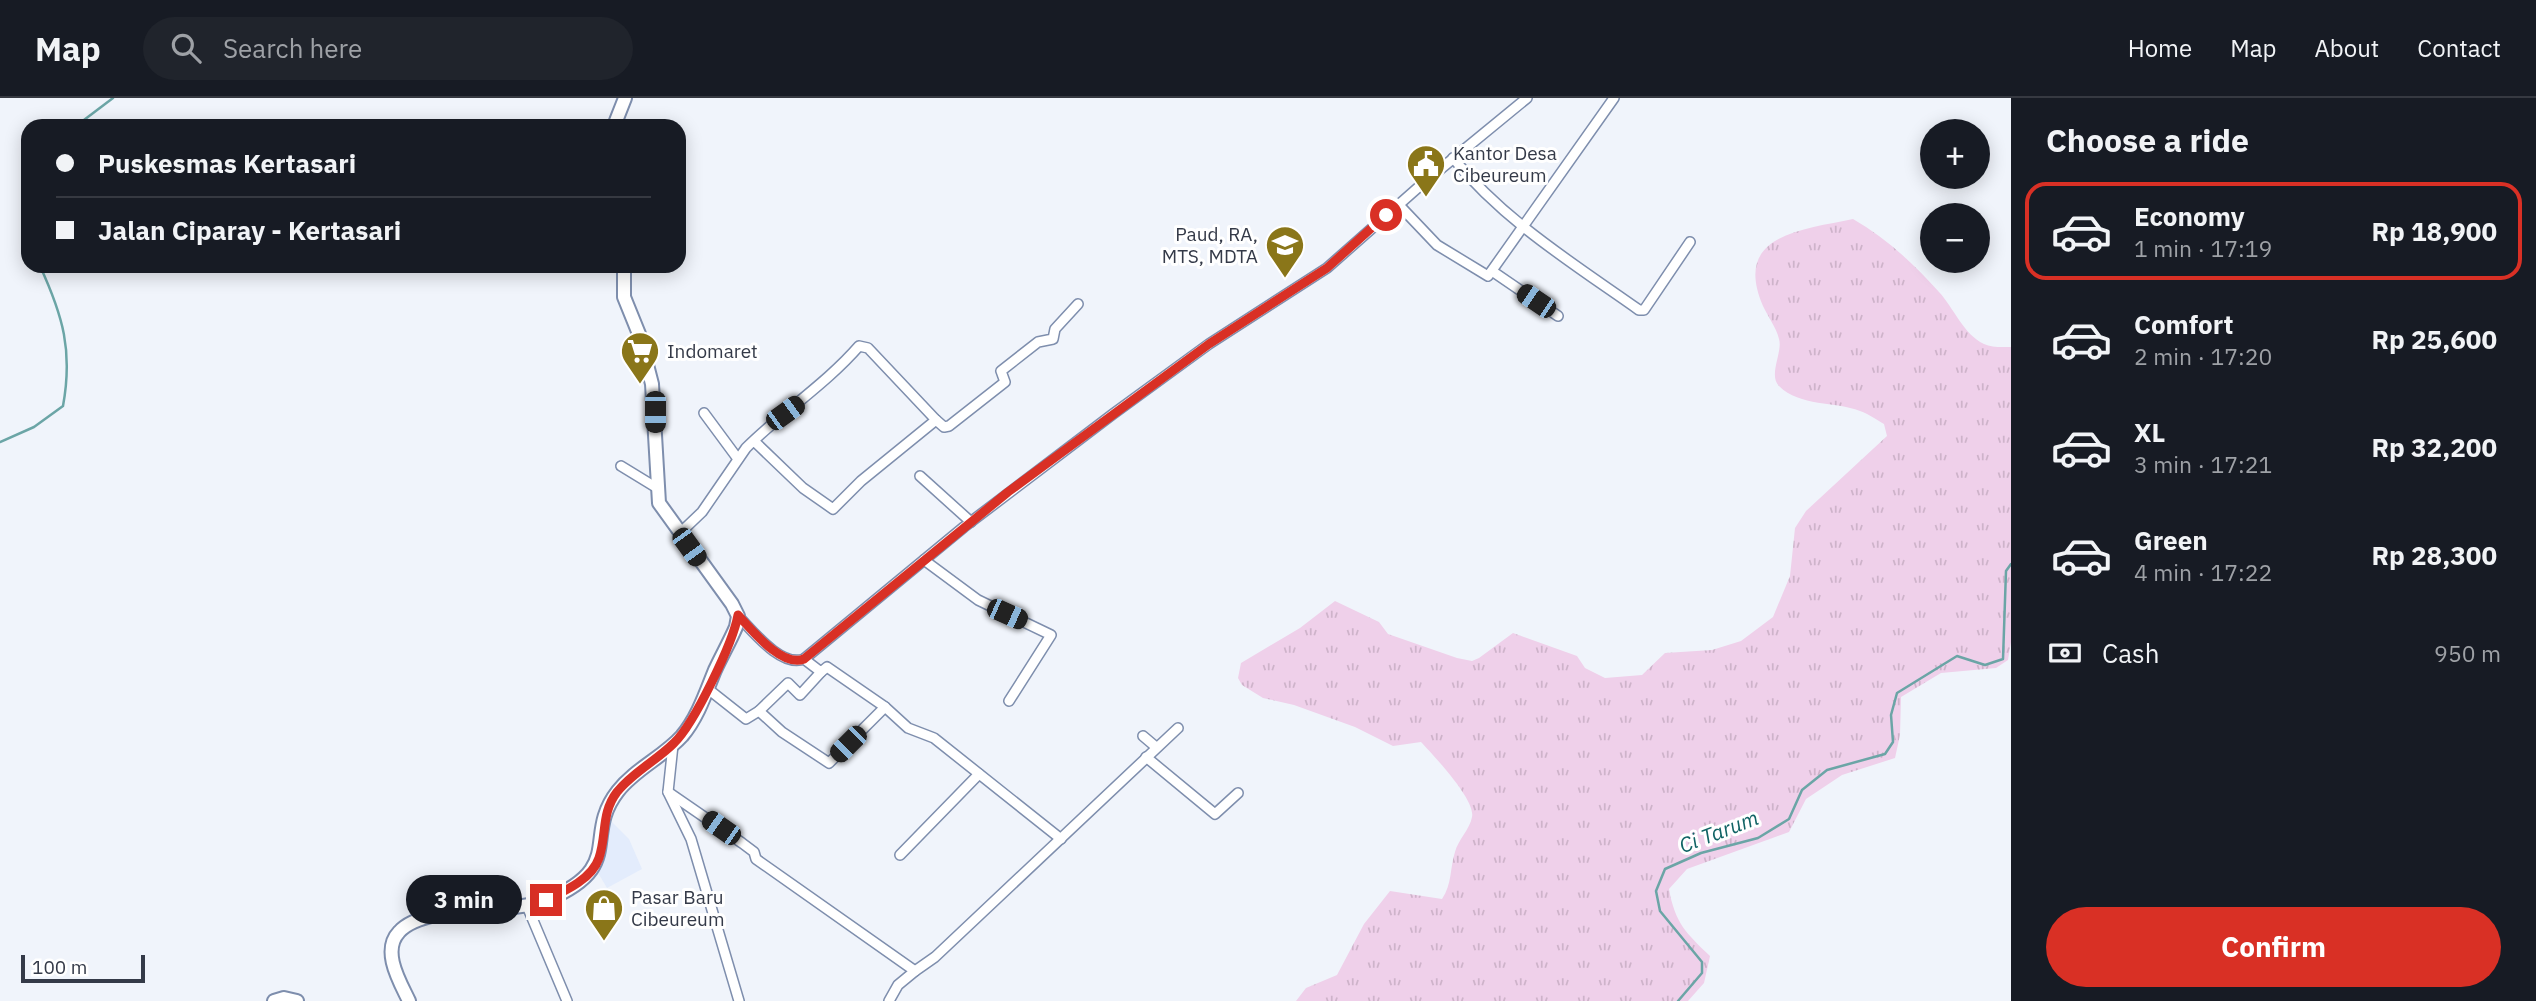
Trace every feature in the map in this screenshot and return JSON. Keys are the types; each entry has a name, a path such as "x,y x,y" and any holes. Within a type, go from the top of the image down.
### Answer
{"main road":[{"path":"617,119 625,98"},
{"path":"409,1001 391,954 394,938 400,929 450,913 527,906 546,900 575,885 596,866 606,811 611,801 632,777 673,745 688,728 734,633 738,615 729,598 659,503 652,384 639,334 624,297 624,273"},
{"path":"274,1001 284,998 297,1001"}],"street":[{"path":"738,615 781,655 794,661 804,659 971,522 1209,344 1327,268 1398,204 1527,98"},
{"path":"1398,204 1437,245 1483,275 1492,271 1614,98"},
{"path":"1453,158 1485,196 1555,252 1642,310 1690,242"},
{"path":"1492,271 1558,316"},
{"path":"680,533 702,512 754,440 863,345 936,420 949,426 1005,382 1001,371 1039,342 1053,339 1055,329 1078,304"},
{"path":"704,413 738,459"},
{"path":"754,440 803,488 833,509 861,481 936,420"},
{"path":"621,466 657,488"},
{"path":"920,476 971,522"},
{"path":"924,560 978,600 1051,635 1009,701"},
{"path":"804,659 821,672"},
{"path":"708,689 746,719 759,711 788,683 800,695 827,667 885,707 908,728 934,738 1061,839"},
{"path":"759,711 782,732 830,763 885,707"},
{"path":"889,1001 898,985 935,957 1178,728"},
{"path":"1143,736 1156,747"},
{"path":"673,745 668,792 691,839 739,1001"},
{"path":"1146,757 1215,814 1238,793"},
{"path":"900,855 979,774"},
{"path":"668,792 742,842 754,852 755,858 915,971"},
{"path":"527,906 567,1001"}],"shaded area":[{"path":"609,819 629,839 642,869 607,888 597,871 605,859"}],"green space":[{"path":"1853,219 1865,226 1919,271 1977,340 1990,346 2011,347 2011,642 2008,660 1996,668 1941,673 1901,697 1900,735 1895,758 1842,775 1806,799 1789,832 1687,869 1669,889 1672,901 1683,927 1710,956 1704,983 1688,1001 1296,1001 1306,988 1337,975 1364,924 1390,891 1442,899 1448,888 1453,858 1471,821 1471,809 1461,789 1421,742 1393,746 1355,727 1294,705 1263,698 1242,685 1238,678 1241,663 1300,628 1335,601 1379,622 1388,634 1457,658 1472,661 1479,658 1513,633 1577,656 1585,668 1605,678 1642,675 1665,653 1712,650 1741,641 1773,617 1790,576 1795,528 1806,511 1887,436 1884,424 1867,414 1850,408 1807,401 1787,393 1776,381 1775,370 1780,344 1763,306 1756,282 1757,264 1764,250 1777,240 1813,227"}],"waterway":[{"path":"85,119 113,98"},
{"path":"0,442 34,427 63,406 67,368 64,334 55,301 43,273"},
{"name":"Ci Tarum","path":"1678,1001 1702,973 1702,962 1660,911 1656,891 1665,869 1701,853 1758,838 1789,819 1802,790 1827,770 1885,754 1893,742 1891,715 1897,693 1957,656 1985,665 2003,659 2006,571 2011,564"}],"place":[{"name":"Kantor Desa Cibeureum","path":"1426,198"},
{"name":"Paud, RA, MTS, MDTA","path":"1285,279"},
{"name":"Indomaret","path":"640,385"},
{"name":"Pasar Baru Cibeureum","path":"604,942"}],"route":[{"path":"546,900 575,885 596,866 600,857 606,811 611,801 625,783 663,754 688,728 734,633 738,615 781,655 794,661 804,659 1008,492 1209,344 1297,290 1350,250 1386,215"}]}
